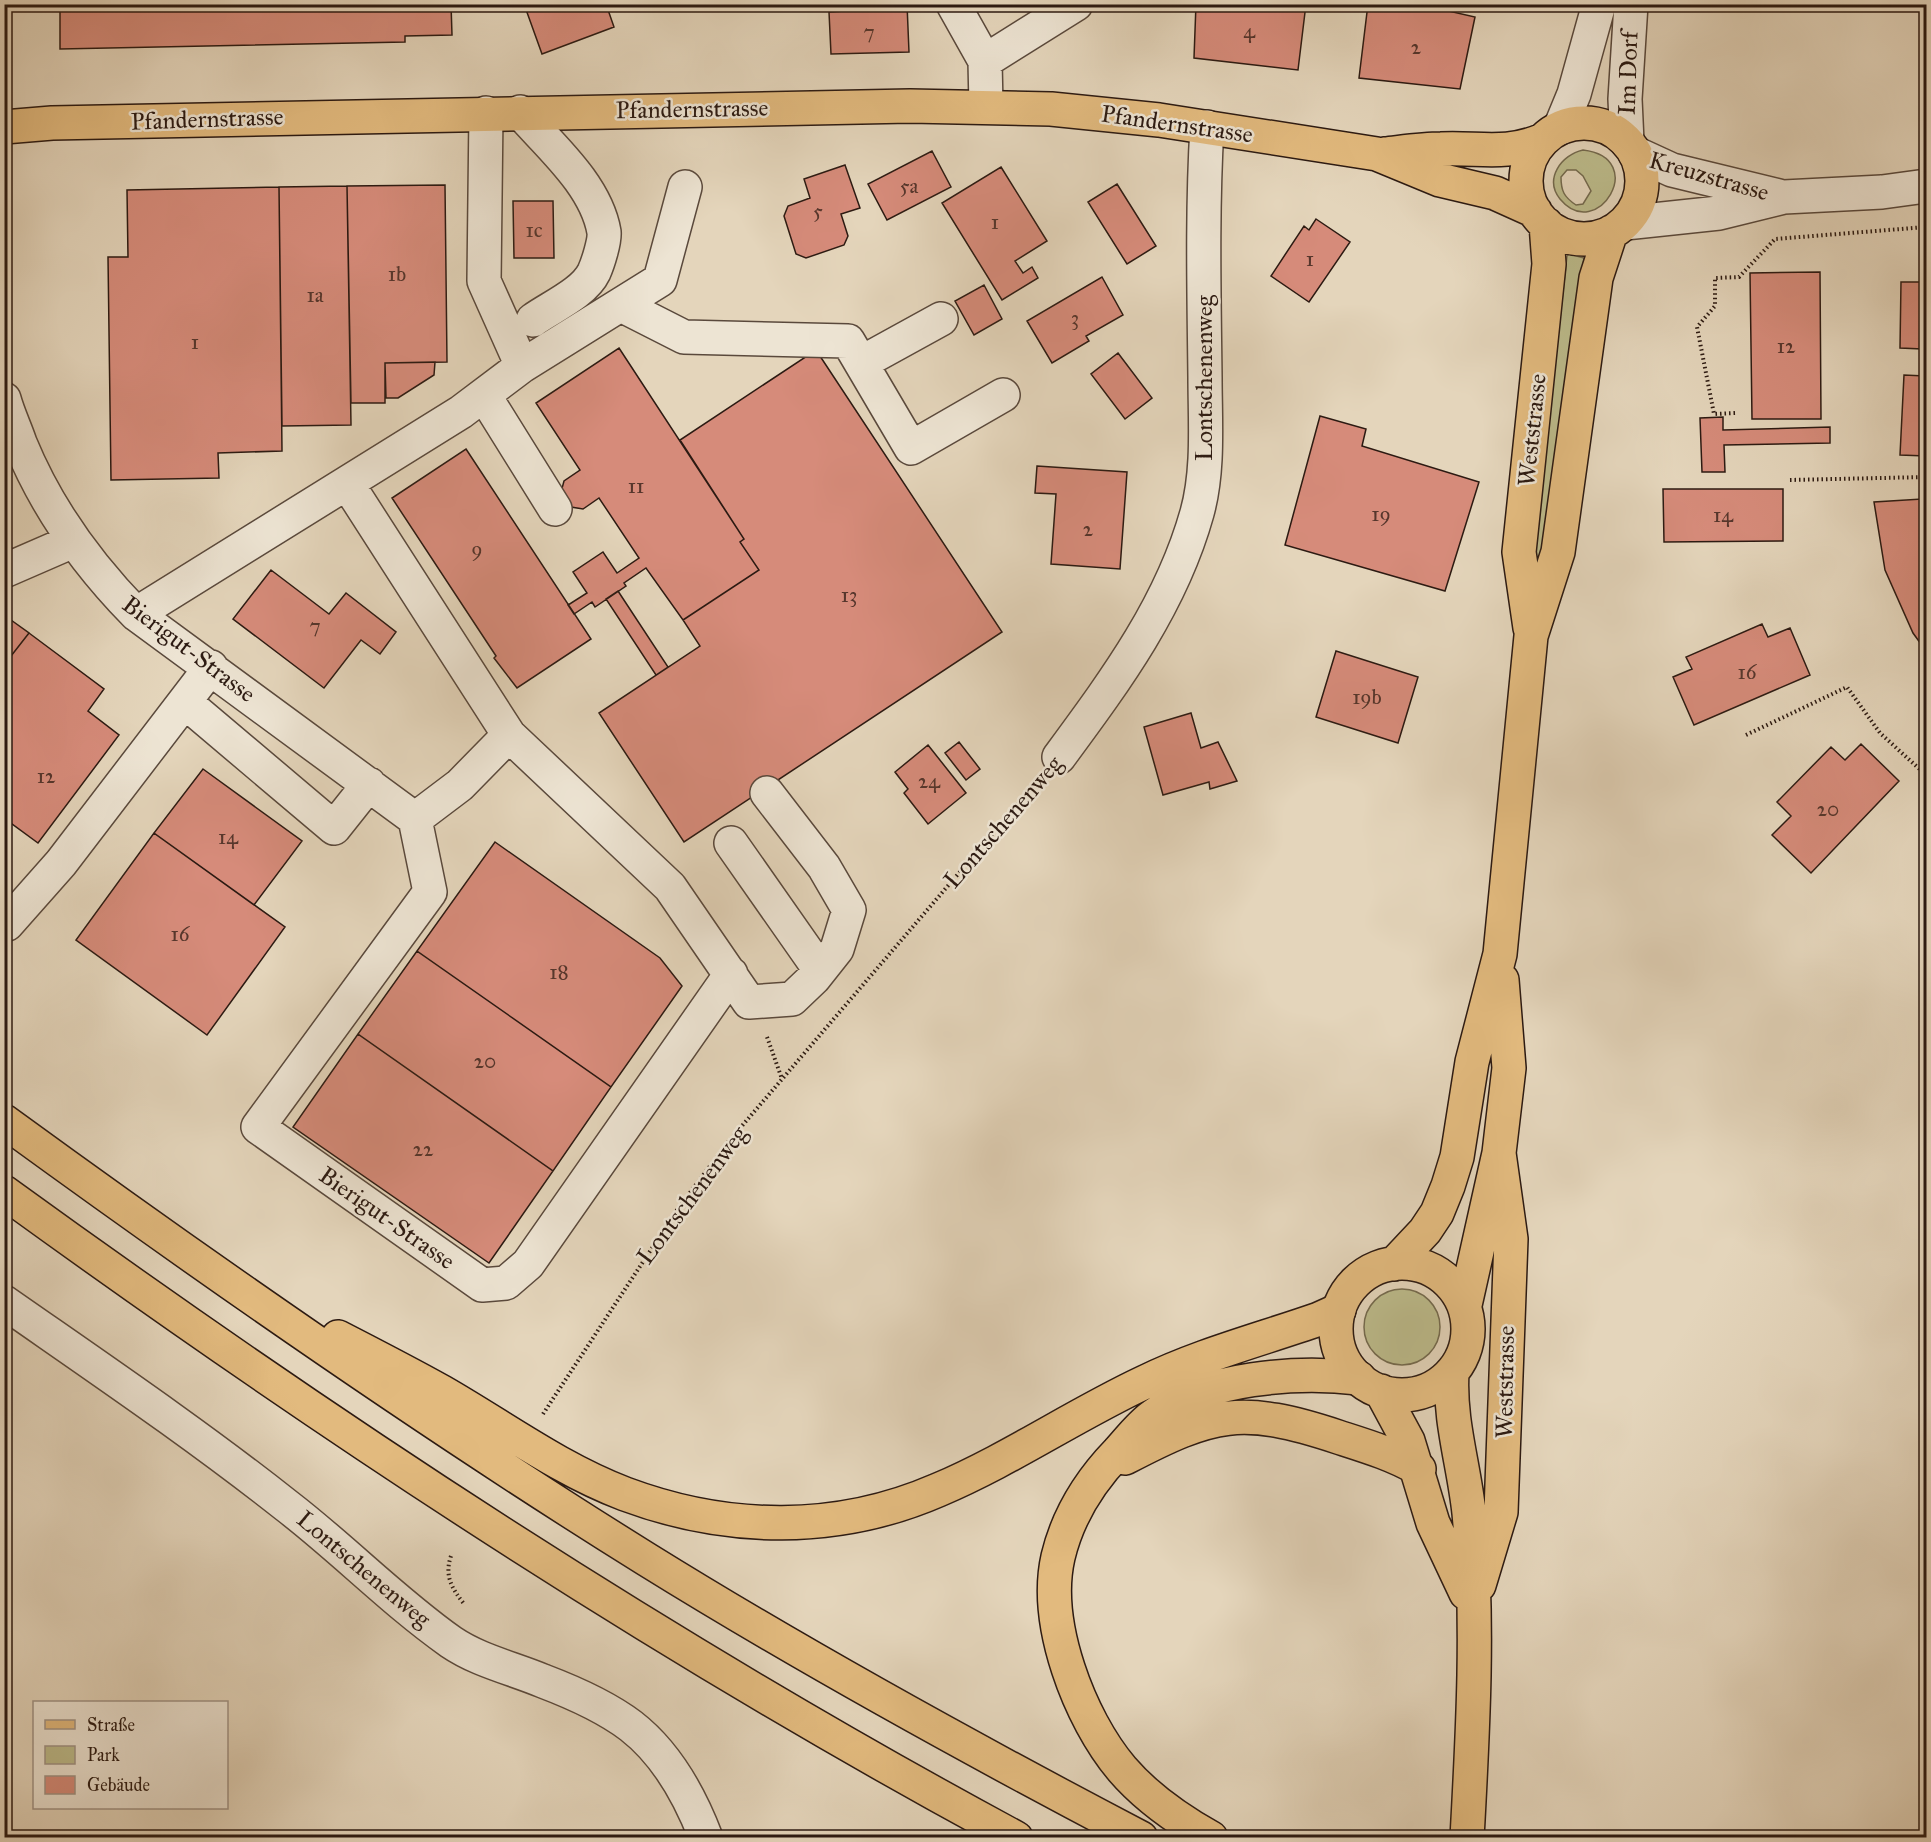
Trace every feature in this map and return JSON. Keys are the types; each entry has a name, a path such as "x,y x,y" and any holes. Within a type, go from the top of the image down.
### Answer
{"main road":[{"name":"Pfandernstrasse","path":"4,127 52,123 520,112 986,106 1083,112 1207,127 1377,154 1440,180 1495,193 1540,218"},
{"path":"1578,124 1596,124 1613,131 1631,148 1640,167 1640,197 1618,227 1598,237 1570,237 1540,218 1528,194 1527,174 1530,162 1552,134 1578,124"},
{"name":"Pfandernstrasse","path":"1377,154 1443,148 1498,151 1521,149 1552,134"},
{"name":"Weststrasse","path":"1531,636 1519,552 1549,264 1540,218"},
{"name":"Weststrasse","path":"1394,1263 1425,1232 1437,1213 1457,1157 1472,1062 1500,954 1531,636 1558,552 1596,278 1618,227"},
{"name":"Weststrasse","path":"1370,1385 1417,1394 1443,1382 1452,1372 1467,1341 1468,1322 1465,1305 1499,1153 1509,1068 1500,954"},
{"path":"4,1121 198,1262 389,1393 649,1561 901,1708 1141,1838"},
{"name":"Weststrasse","path":"1473,1607 1501,1512 1511,1239 1499,1153"},
{"path":"4,1192 245,1363 481,1521 697,1655 894,1772 1016,1838"},
{"path":"198,1262 443,1393 577,1473 673,1510 718,1520 757,1523 796,1524 840,1519 872,1512 929,1494 972,1474 1093,1408 1183,1364 1339,1310"},
{"name":"Weststrasse","path":"1465,1305 1440,1276 1418,1266 1394,1263 1375,1269 1360,1278 1347,1293 1336,1323 1340,1350 1345,1362 1370,1385 1401,1424 1419,1469 1433,1523 1473,1607"},
{"name":"Weststrasse","path":"1452,1372 1452,1412 1468,1513 1473,1607 1473,1732 1467,1838"},
{"path":"1211,1838 1155,1801 1122,1770 1092,1723 1065,1657 1058,1626 1055,1591 1058,1558 1068,1526 1082,1496 1099,1472 1152,1416 1187,1398 1244,1382 1316,1375 1370,1385"},
{"path":"1099,1472 1190,1426 1216,1419 1243,1416 1292,1422 1382,1451 1419,1469"}],"street":[{"path":"953,4 985,61 986,106"},
{"path":"985,61 1076,4"},
{"name":"Im Dorf","path":"1552,134 1574,93 1599,4"},
{"name":"Im Dorf","path":"1631,4 1625,99 1631,148"},
{"path":"520,112 574,173 595,206 604,234 594,273 577,290 533,320"},
{"path":"486,113 484,281 522,366"},
{"name":"Lontschenenweg","path":"1059,757 1101,701 1156,618 1183,556 1198,511 1205,433 1204,193 1207,127"},
{"name":"Kreuzstrasse","path":"1631,148 1681,173 1784,197"},
{"name":"Kreuzstrasse","path":"1618,227 1719,213 1784,197 1882,192 1926,186"},
{"path":"136,614 461,412 522,366 660,280 685,187"},
{"path":"621,305 684,337 848,341 911,447 1003,395"},
{"path":"861,363 941,319"},
{"path":"484,395 555,509"},
{"name":"Bierigut-Strasse","path":"4,399 33,475 73,541 107,585 136,614 415,819 430,892 258,1127 482,1285 506,1283 528,1264 731,974"},
{"path":"347,483 509,735 670,887 749,1002 792,999 837,949 849,910 824,867 767,793"},
{"path":"4,571 73,541"},
{"path":"4,922 7,924 60,863 211,667"},
{"path":"184,702 334,828 369,784"},
{"path":"415,819 460,785 509,735"},
{"path":"731,843 820,970"},
{"name":"Lontschenenweg","path":"4,1302 224,1457 322,1533 453,1643 492,1664 543,1681 587,1701 630,1725 656,1747 674,1773 706,1838"}],"path":[{"path":"1735,413 1714,414 1697,327 1715,306 1715,278 1739,277 1775,239 1926,227"},
{"path":"1790,480 1926,477"},
{"path":"1746,735 1848,687 1880,733 1926,775"},
{"name":"Lontschenenweg","path":"540,1417 672,1216 729,1142 1059,757"}],"green space":[{"path":"1583,150 1603,156 1613,167 1615,181 1610,194 1601,205 1589,211 1574,210 1560,199 1555,191 1554,176 1557,169 1562,162","holes":["1567,170 1576,170 1583,176 1591,191 1583,204 1576,205 1564,193 1561,177"]},
{"path":"1569,254 1584,258 1539,595 1529,595 1567,256"},
{"path":"1395,1289 1409,1289 1423,1295 1434,1306 1440,1320 1437,1342 1429,1354 1409,1365 1395,1365 1381,1359 1370,1348 1364,1334 1364,1320 1370,1306 1381,1295"}],"building":[{"path":"60,4 451,4 452,35 405,36 405,42 60,49"},
{"path":"524,4 606,4 614,27 542,54"},
{"path":"845,4 907,4 909,52 831,54 829,12 845,11"},
{"path":"1196,4 1306,4 1298,70 1194,58"},
{"path":"1368,4 1418,4 1475,17 1460,89 1359,78"},
{"path":"932,151 951,187 887,220 868,184"},
{"path":"845,165 860,208 841,214 848,236 844,245 806,258 796,254 784,216 788,206 810,198 804,179"},
{"path":"1001,167 1047,241 1015,261 1023,273 1032,267 1038,278 1002,300 942,203"},
{"path":"1117,184 1156,246 1127,264 1088,202"},
{"path":"445,185 447,362 385,363 385,403 351,403 347,186"},
{"path":"347,186 351,425 282,426 279,187"},
{"path":"279,187 282,451 218,453 219,478 111,480 108,257 128,257 127,190"},
{"path":"513,201 553,201 554,258 514,258"},
{"path":"1316,219 1350,242 1309,302 1271,276 1304,226 1309,230"},
{"path":"1820,272 1821,419 1752,419 1750,273"},
{"path":"1102,277 1123,315 1086,336 1089,341 1052,363 1027,321"},
{"path":"1901,282 1926,282 1926,354 1922,354 1922,349 1900,348"},
{"path":"984,285 1002,319 974,335 955,301"},
{"path":"619,348 744,539 740,542 759,570 683,620 646,568 624,583 626,586 595,607 592,602 574,614 568,605 587,593 573,572 603,552 617,573 639,558 599,498 583,509 571,507 561,492 564,481 580,470 536,403"},
{"path":"816,350 1002,632 684,842 599,713 700,646 683,620 759,570 740,542 744,539 680,440"},
{"path":"1118,353 1152,398 1125,419 1091,374"},
{"path":"435,362 434,375 398,398 386,398 385,363"},
{"path":"1925,370 1926,456 1900,455 1904,375 1925,376"},
{"path":"1320,416 1366,429 1362,446 1479,482 1445,591 1285,545"},
{"path":"1723,417 1723,430 1830,427 1830,443 1724,445 1725,472 1702,472 1700,418"},
{"path":"466,449 591,639 517,688 494,658 496,656 392,498"},
{"path":"1037,466 1127,472 1120,569 1051,564 1056,494 1035,493"},
{"path":"1663,489 1783,489 1783,541 1664,542"},
{"path":"1922,499 1926,522 1926,651 1913,633 1885,570 1874,502"},
{"path":"271,570 329,614 346,593 396,632 380,654 361,640 324,688 233,619"},
{"path":"618,591 668,667 656,675 606,599"},
{"path":"4,615 29,633 4,665"},
{"path":"1762,624 1768,637 1790,628 1810,675 1694,725 1673,677 1692,669 1686,657"},
{"path":"29,633 104,689 88,711 119,735 38,843 4,818 4,665"},
{"path":"1336,651 1418,677 1398,743 1316,717"},
{"path":"1191,713 1201,748 1218,742 1237,781 1210,789 1209,782 1163,795 1144,727"},
{"path":"959,742 980,769 966,780 945,753"},
{"path":"1861,744 1899,781 1811,873 1772,835 1791,816 1777,802 1831,747 1845,760"},
{"path":"928,745 966,793 928,824 904,793 908,789 895,772"},
{"path":"203,769 302,841 254,905 154,833"},
{"path":"154,833 285,927 207,1035 76,940"},
{"path":"495,842 660,958 682,986 611,1087 417,951"},
{"path":"417,951 611,1087 553,1171 358,1034"},
{"path":"358,1034 553,1171 489,1263 293,1127"}]}
